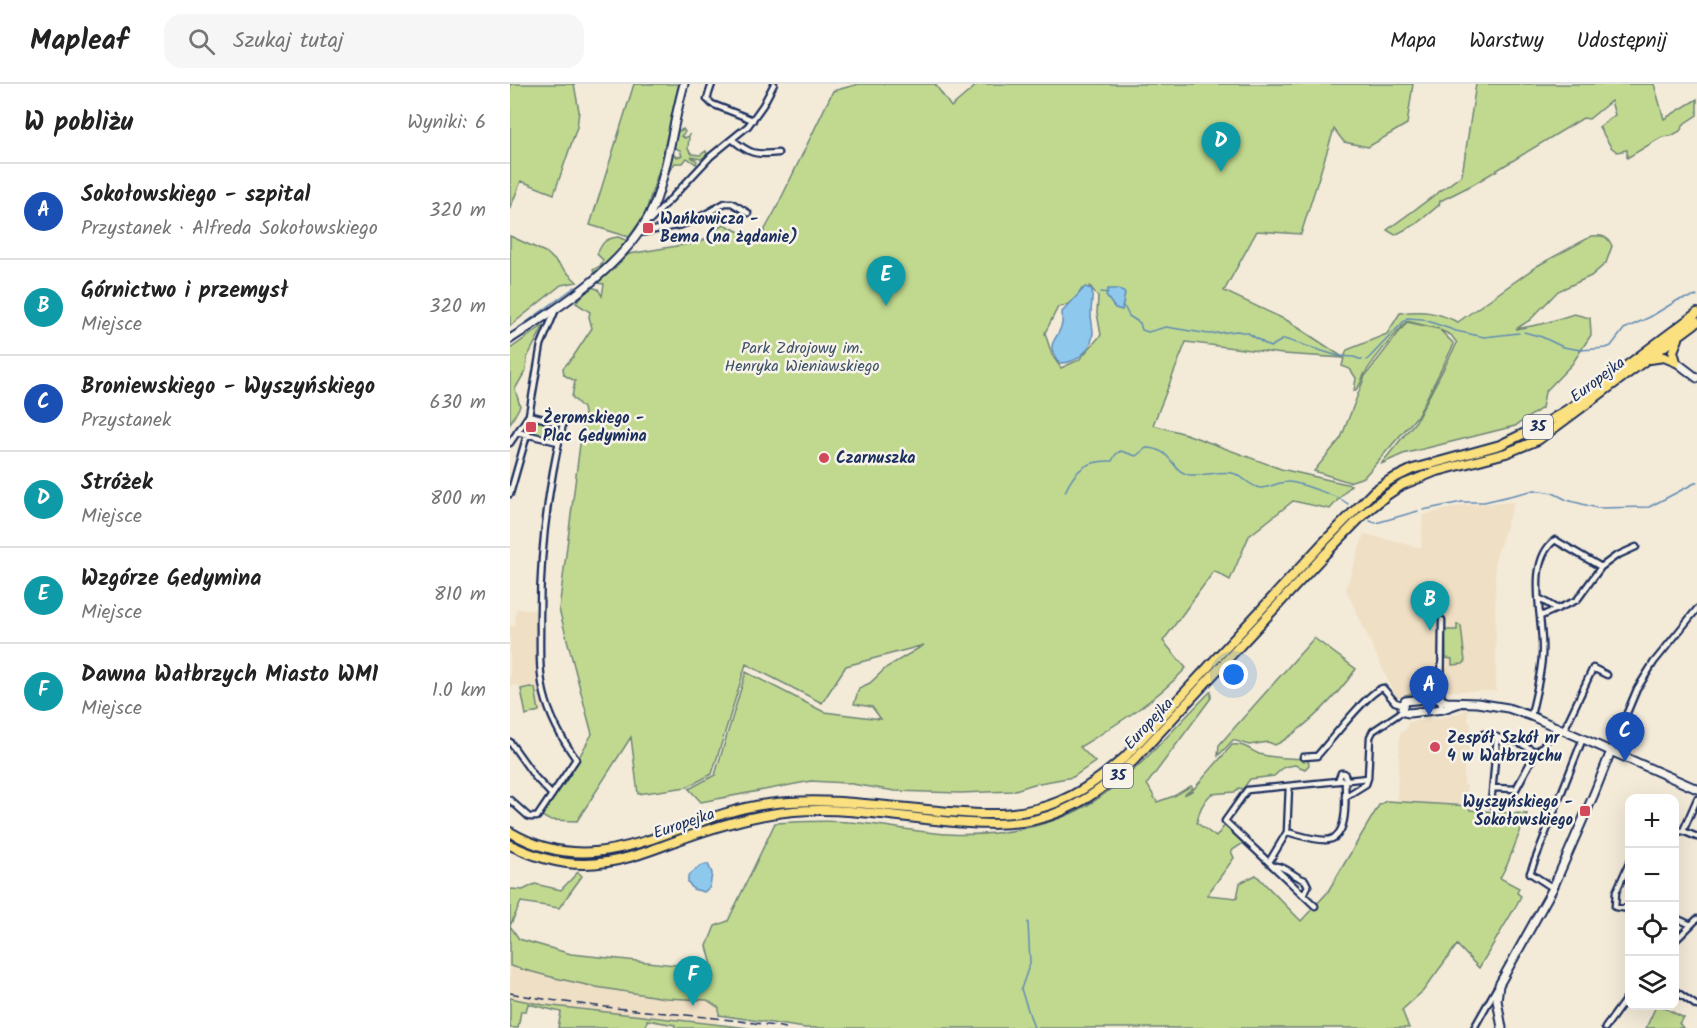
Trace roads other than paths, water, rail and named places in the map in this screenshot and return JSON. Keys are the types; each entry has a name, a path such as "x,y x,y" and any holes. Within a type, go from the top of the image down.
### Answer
{"main road":[{"name":"Europejka","path":"510,832 537,844 561,850 599,852 629,847 726,814 768,804 825,800 987,815 1026,811 1061,801 1097,780 1125,757 1327,538 1374,491 1413,469 1500,445 1540,426 1573,406 1697,313"},
{"name":"Europejka","path":"510,845 560,862 601,863 626,858 739,820 777,813 822,810 1000,824 1037,819 1067,809 1098,792 1126,768 1341,537 1387,495 1402,485 1434,471 1506,453 1538,440 1697,322"},
{"path":"1676,362 1673,351 1680,335"},
{"path":"1646,361 1664,357 1676,362"}],"street":[{"path":"657,231 650,220 684,84"},
{"path":"712,84 707,99 712,104 753,120"},
{"path":"510,339 557,307 621,256 650,220 711,156 733,140 753,120 774,84"},
{"path":"733,140 748,152 778,153"},
{"path":"639,233 657,231 693,221 725,203 732,203 748,213"},
{"path":"510,494 527,435 541,345 557,307"},
{"path":"1676,362 1697,378"},
{"path":"510,442 530,416"},
{"path":"510,800 529,817 537,816 576,759 560,736 549,710 540,672 542,549 550,489 563,424 530,416"},
{"path":"517,432 558,442"},
{"path":"1532,716 1542,656 1537,573 1547,546 1555,540 1601,567"},
{"path":"1541,616 1577,600 1601,567 1616,556 1636,547"},
{"path":"1540,599 1557,609"},
{"path":"1474,1028 1553,888 1638,688 1654,662 1697,609"},
{"path":"1441,709 1442,620"},
{"path":"1493,788 1516,789 1536,752 1560,728 1593,668 1607,675"},
{"path":"1304,757 1317,756 1377,689 1383,688 1409,713 1441,709 1460,703"},
{"path":"1345,797 1366,784 1370,737 1373,731 1405,702 1435,698 1508,708 1532,716 1697,789"},
{"path":"1483,734 1520,743 1536,752"},
{"path":"1491,804 1497,737"},
{"path":"1553,888 1530,873 1583,738"},
{"path":"510,742 535,777 552,795"},
{"path":"1315,906 1226,821 1247,790 1368,778"},
{"path":"1287,832 1327,841 1336,837 1343,827 1346,780"},
{"path":"1269,862 1287,832 1289,786"},
{"path":"1683,831 1697,799"},
{"path":"1679,831 1697,837"},
{"path":"1275,866 1286,868 1297,878 1305,880 1308,886 1303,895"},
{"path":"1625,871 1616,892 1615,908 1625,909"},
{"path":"1679,937 1697,918"},
{"path":"1679,919 1691,925"},
{"path":"1498,985 1497,1000 1502,1028"},
{"path":"1679,993 1697,1006"},
{"path":"1605,1028 1625,999"}],"water":[{"path":"1085,287 1092,289 1093,333 1090,345 1077,358 1059,363 1052,344 1062,325 1062,312"},
{"path":"1108,289 1118,289 1125,293 1122,310 1115,308 1106,296"},
{"path":"708,864 712,873 710,887 704,892 693,889 688,882 688,876 700,866"}],"waterway":[{"path":"510,334 575,287"},
{"path":"1101,292 1108,293"},
{"path":"1524,332 1563,347 1581,350 1606,348 1611,346 1624,329 1678,300 1697,296"},
{"path":"1122,306 1129,316 1140,323 1142,330 1148,332 1166,327 1209,334 1237,331 1248,333 1270,347 1284,339 1338,356 1362,360"},
{"path":"510,345 549,318"},
{"path":"1367,360 1407,318 1422,319 1456,331 1484,337 1519,333"},
{"path":"1065,492 1082,468 1095,462 1112,461 1121,451 1136,456 1146,448 1162,452 1179,470 1191,475 1232,473 1253,486 1261,488 1284,482 1293,483 1328,494 1348,504"},
{"path":"1423,510 1462,502 1484,502 1535,490 1553,493 1567,500 1597,508 1649,507 1697,482"},
{"path":"1370,521 1376,523 1418,511"},
{"path":"1028,922 1030,963 1021,989 1034,1028"}],"railway":[{"path":"510,993 579,1004 717,1018 786,1028"}],"place":[{"name":"Stróżek","path":"1221,172"},
{"name":"Wańkowicza - Bema (na żądanie)","path":"648,228"},
{"name":"Wzgórze Gedymina","path":"886,306"},
{"name":"Żeromskiego - Plac Gedymina","path":"531,427"},
{"name":"Czarnuszka","path":"824,458"},
{"name":"Górnictwo i przemysł","path":"1430,631"},
{"name":"Sokołowskiego - szpital","path":"1429,716"},
{"name":"Zespół Szkół nr 4 w Wałbrzychu","path":"1435,747"},
{"name":"Broniewskiego - Wyszyńskiego","path":"1625,762"},
{"name":"Wyszyńskiego - Sokołowskiego","path":"1585,811"},
{"name":"Dawna Wałbrzych Miasto WM1","path":"693,1006"}],"park label":[{"name":"Park Zdrojowy im. Henryka Wieniawskiego","path":"802,357"}]}
